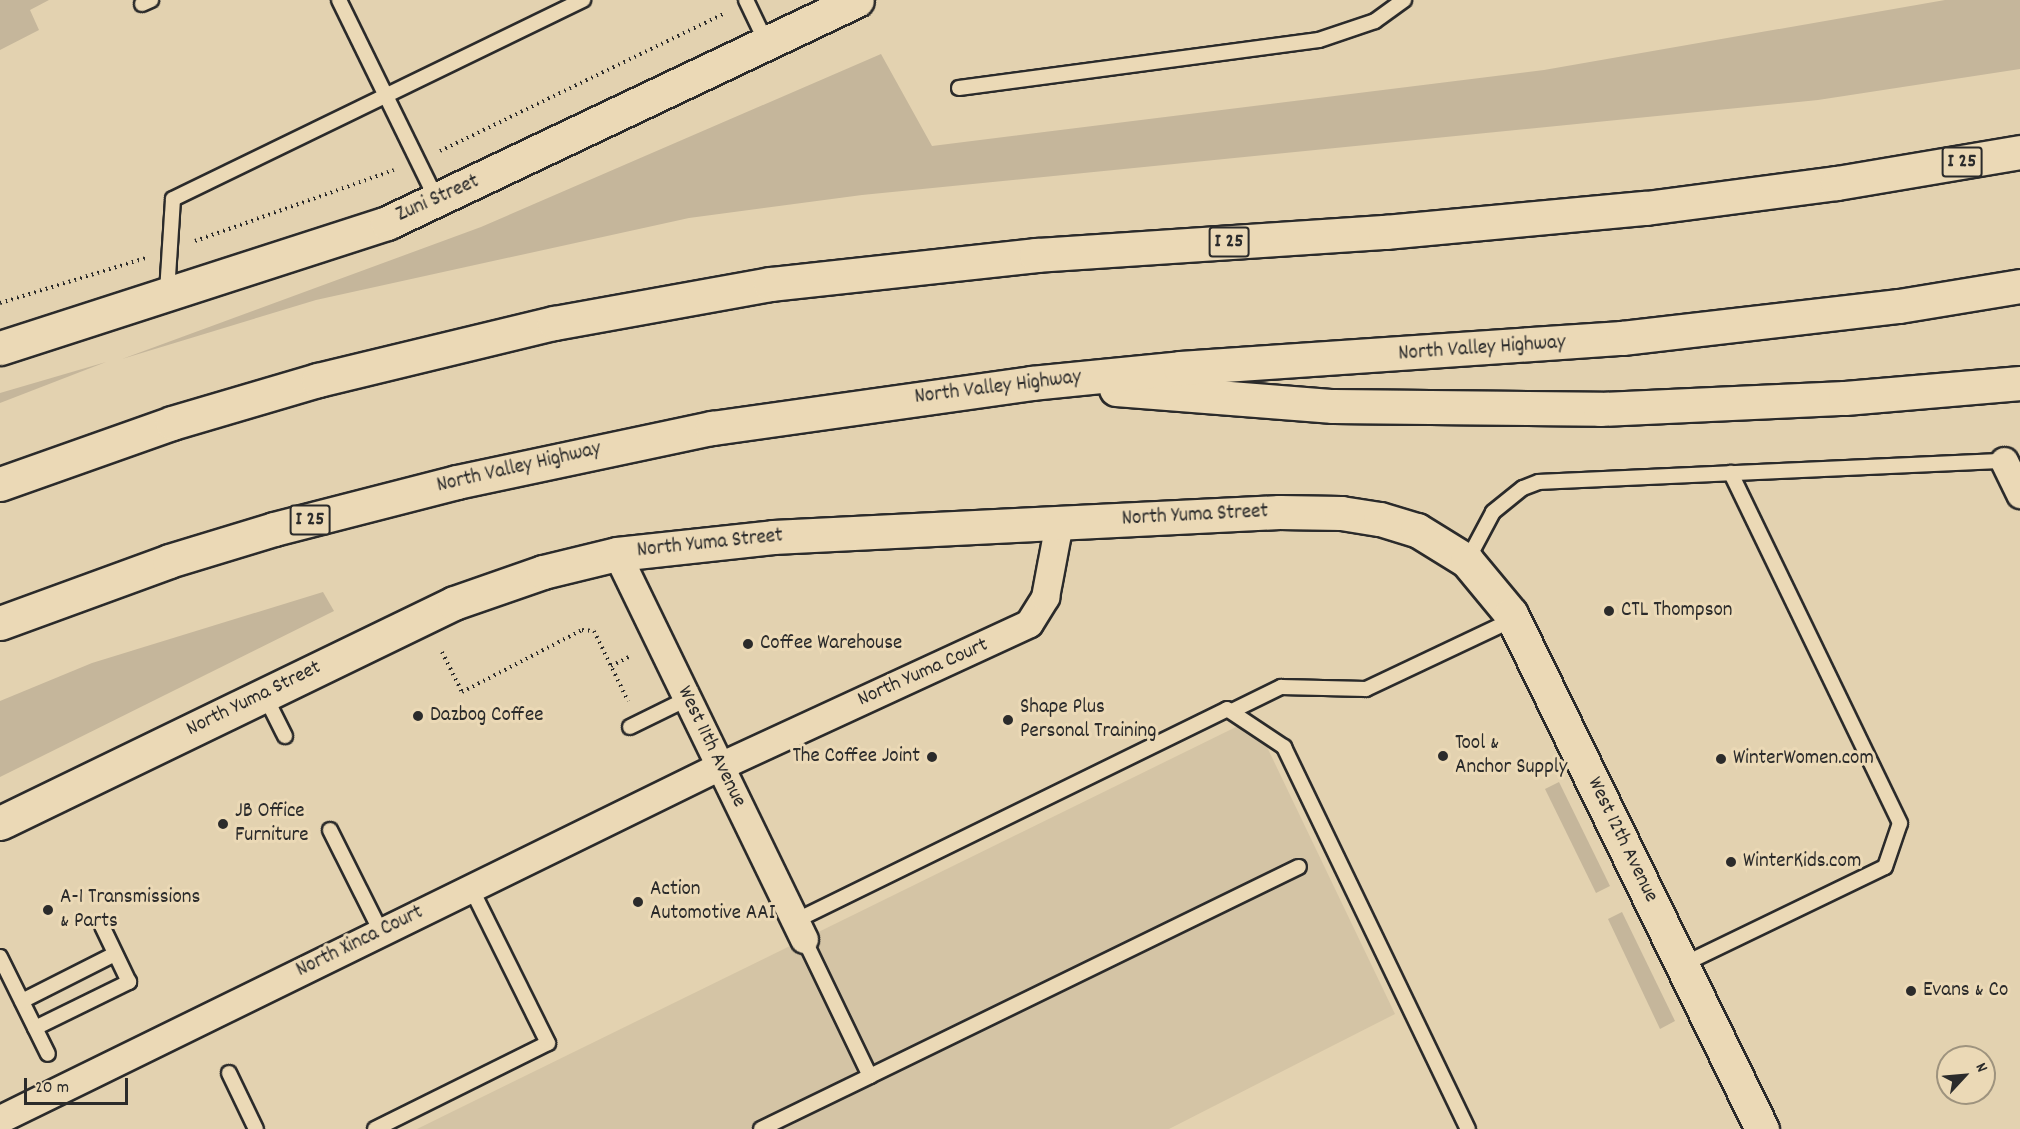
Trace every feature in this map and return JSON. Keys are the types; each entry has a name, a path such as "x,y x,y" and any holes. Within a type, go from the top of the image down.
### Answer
{"main road":[{"name":"Zuni Street","path":"0,348 336,242 438,200 857,0"},
{"name":"I 25","path":"0,484 161,427 318,380 554,323 770,284 1036,255 1385,232 1646,208 1837,183 2020,152"},
{"name":"North Valley Highway","path":"0,623 223,544 456,482 712,428 1031,383 1180,368 1622,338 1899,306 2020,286"},
{"path":"1031,383 1333,406 1588,409 1845,398 2020,383"},
{"name":"North Yuma Street","path":"0,823 411,622 498,586 617,554 773,537 1279,512 1341,513 1417,530 1467,561"},
{"name":"West 12th Avenue","path":"1467,561 1514,619 1762,1129"},
{"path":"1732,1068 1782,1129"}],"street":[{"path":"2004,461 2020,494"},
{"name":"North Yuma Court","path":"720,766 1029,623 1045,597 1059,523"},
{"name":"West 11th Avenue","path":"617,554 799,930"},
{"name":"North Xinca Court","path":"0,1119 720,766"}],"lane":[{"path":"339,0 438,200"},
{"path":"167,294 173,199 583,0"},
{"path":"959,88 1318,40 1375,21 1404,0"},
{"path":"747,1 767,44"},
{"path":"1467,561 1493,512 1523,488 1539,482 2004,461"},
{"path":"1683,964 1886,867 1900,823 1731,472"},
{"path":"1232,711 1281,687 1366,689 1514,619"},
{"path":"264,694 285,736"},
{"path":"635,725 687,699"},
{"path":"870,1076 799,930 1227,709 1284,747 1468,1129"},
{"path":"330,830 381,932"},
{"path":"760,1129 1299,867"},
{"path":"375,1129 548,1043 471,888"},
{"path":"35,1028 129,982 102,926"},
{"path":"22,1001 115,954"},
{"path":"0,957 48,1054"},
{"path":"229,1073 256,1129"}],"path":[{"path":"0,303 170,250 418,161 747,1"},
{"path":"442,652 462,692 582,630 594,631 635,725"},
{"path":"611,666 629,657"}],"shaded area":[{"path":"0,0 49,0 30,10 39,30 0,50"},
{"path":"1945,0 2020,0 2020,69 1818,100 862,195 689,218 316,300 122,359 481,227 881,54 932,146 1544,70"},
{"path":"106,362 0,403 0,393"},
{"path":"323,592 334,611 0,777 0,701 92,663"},
{"path":"1238,726 1267,747 1395,1014 1169,1129 417,1129"},
{"path":"1559,782 1610,886 1596,893 1545,789"},
{"path":"1622,912 1675,1021 1660,1029 1608,919"}],"place":[{"name":"CTL Thompson","path":"1609,611"},
{"name":"Coffee Warehouse","path":"748,644"},
{"name":"Dazbog Coffee","path":"418,716"},
{"name":"Shape Plus Personal Training","path":"1008,720"},
{"name":"Tool & Anchor Supply","path":"1443,756"},
{"name":"The Coffee Joint","path":"932,757"},
{"name":"WinterWomen.com","path":"1721,759"},
{"name":"JB Office Furniture","path":"223,824"},
{"name":"WinterKids.com","path":"1731,862"},
{"name":"Action Automotive AAI","path":"638,902"},
{"name":"A-1 Transmissions & Parts","path":"48,910"},
{"name":"Evans & Co","path":"1911,991"}]}
